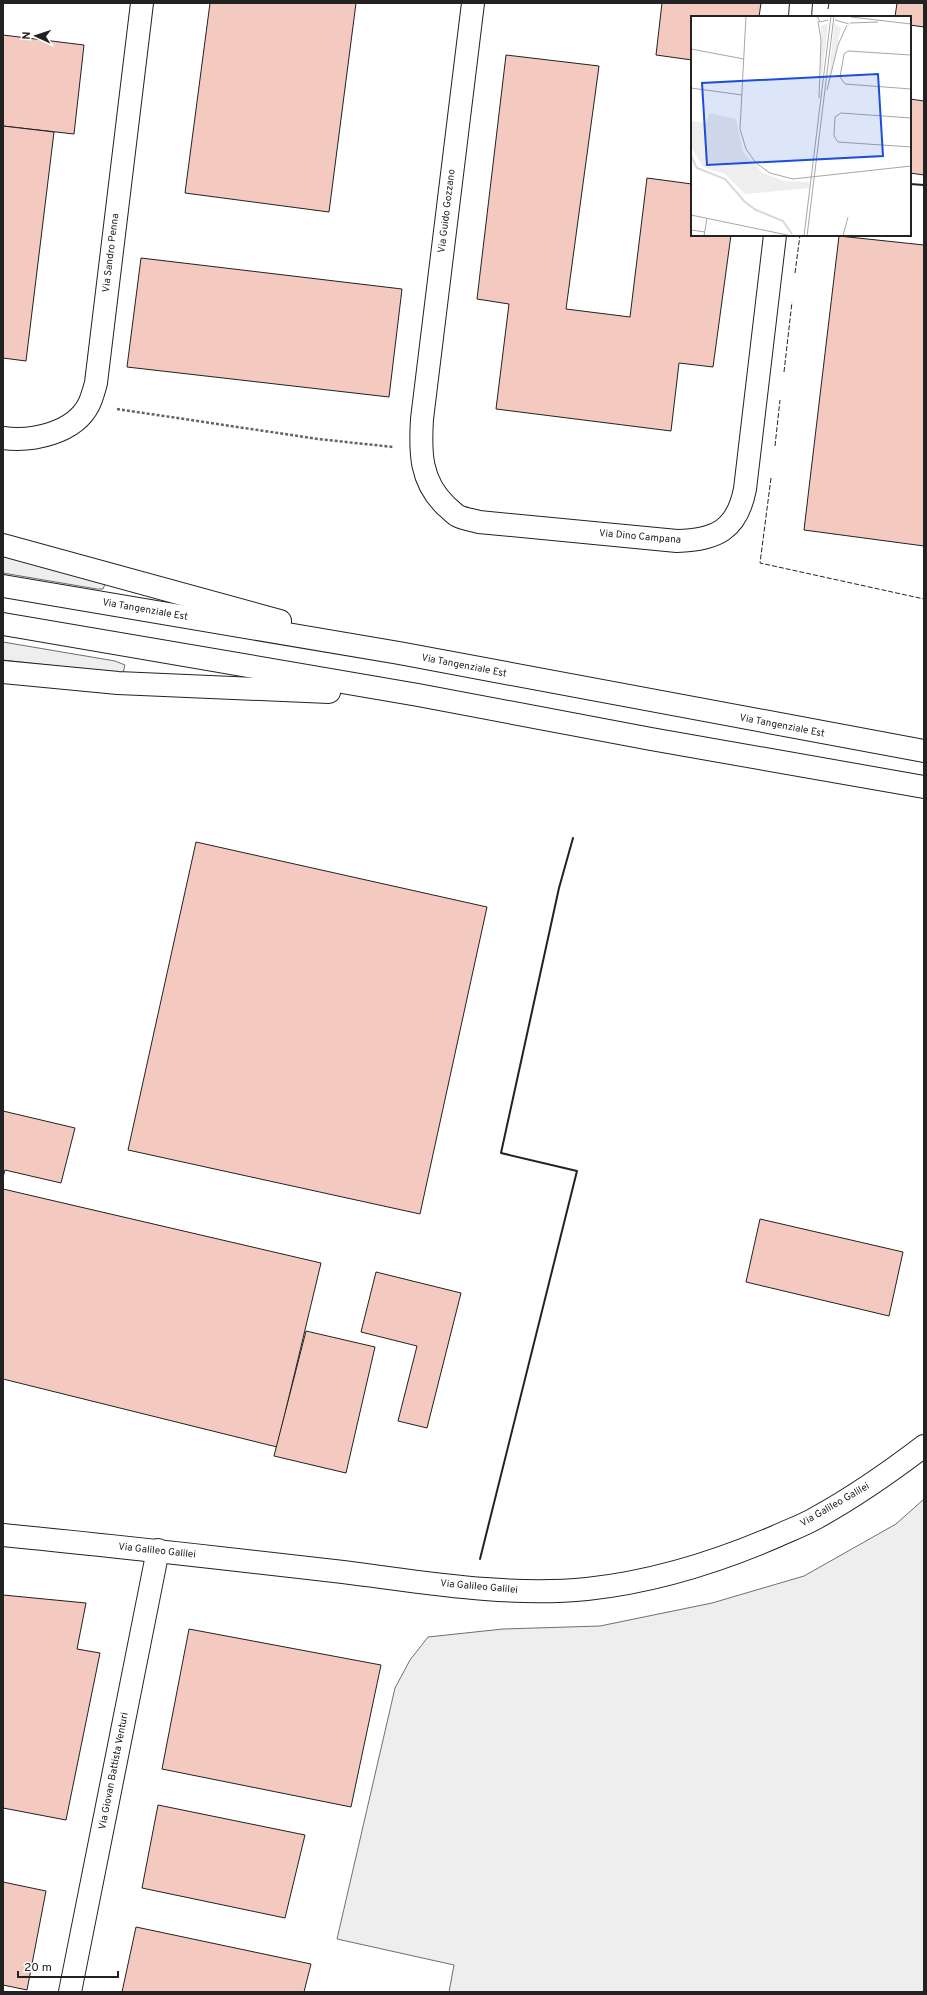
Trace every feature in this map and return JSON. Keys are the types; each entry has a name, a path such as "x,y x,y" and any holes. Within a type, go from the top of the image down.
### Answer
{"street":[{"name":"Via Sandro Penna","path":"3,438 30,438 53,433 75,422 89,405 96,383 142,3"},
{"name":"Via Guido Gozzano","path":"422,419 473,3"},
{"path":"800,16 801,3"},
{"name":"Via Dino Campana","path":"422,419 420,449 424,469 431,487 442,502 457,516 479,522 677,541 708,538 721,531 738,514 744,495 775,236"},
{"path":"3,545 399,653"},
{"name":"Via Tangenziale Est","path":"3,586 399,653 924,751"},
{"path":"3,624 418,695 651,739 924,787"},
{"path":"3,672 118,683 418,695"},
{"name":"Via Galileo Galilei","path":"3,1535 158,1550 432,1583 496,1589 538,1591 588,1588 634,1581 703,1564 763,1542 814,1519 895,1468 924,1446"},
{"name":"Via Giovan Battista Venturi","path":"70,1992 158,1550"}],"path":[{"path":"89,405 365,446 420,449"}],"shaded area":[{"path":"3,555 105,584 103,589 97,589 3,573"},
{"path":"3,642 115,661 125,665 123,673 120,673 3,660"},
{"path":"924,1499 924,1992 449,1992 454,1965 337,1939 395,1688 410,1660 428,1637 503,1629 600,1626 712,1603 804,1576 896,1524"}],"building":[{"path":"210,3 356,3 329,212 185,193"},
{"path":"662,3 761,3 759,16 691,16 691,60 656,55"},
{"path":"897,3 924,3 924,27 911,25 911,16 895,16"},
{"path":"3,35 84,45 74,134 3,126"},
{"path":"506,55 599,66 566,309 630,317 647,178 691,184 691,236 731,236 713,367 679,363 671,431 496,409 509,304 477,299"},
{"path":"911,99 924,101 924,175 911,173"},
{"path":"3,126 54,132 26,361 3,358"},
{"path":"839,236 924,245 924,546 804,530"},
{"path":"141,258 402,289 389,397 127,367"},
{"path":"196,842 487,907 420,1214 128,1150"},
{"path":"3,1111 75,1128 61,1183 5,1170 3,1177"},
{"path":"3,1189 321,1263 277,1447 3,1379"},
{"path":"760,1219 903,1252 889,1316 746,1282"},
{"path":"376,1272 461,1293 427,1428 398,1421 417,1346 361,1332"},
{"path":"306,1331 375,1347 346,1473 274,1456"},
{"path":"3,1595 86,1603 77,1649 100,1653 66,1820 3,1808"},
{"path":"189,1629 381,1665 351,1807 162,1769"},
{"path":"158,1805 305,1835 285,1918 142,1888"},
{"path":"3,1882 46,1891 27,1990 3,1985"},
{"path":"136,1927 311,1964 304,1992 122,1992"}],"fence":[{"path":"828,9 829,3"},
{"path":"795,273 800,236"},
{"path":"784,372 792,302"},
{"path":"775,446 780,400"},
{"path":"771,478 760,563 924,599"}],"wall":[{"path":"911,184 924,185"},
{"path":"480,1559 577,1171 501,1153 559,888 573,838"}]}
